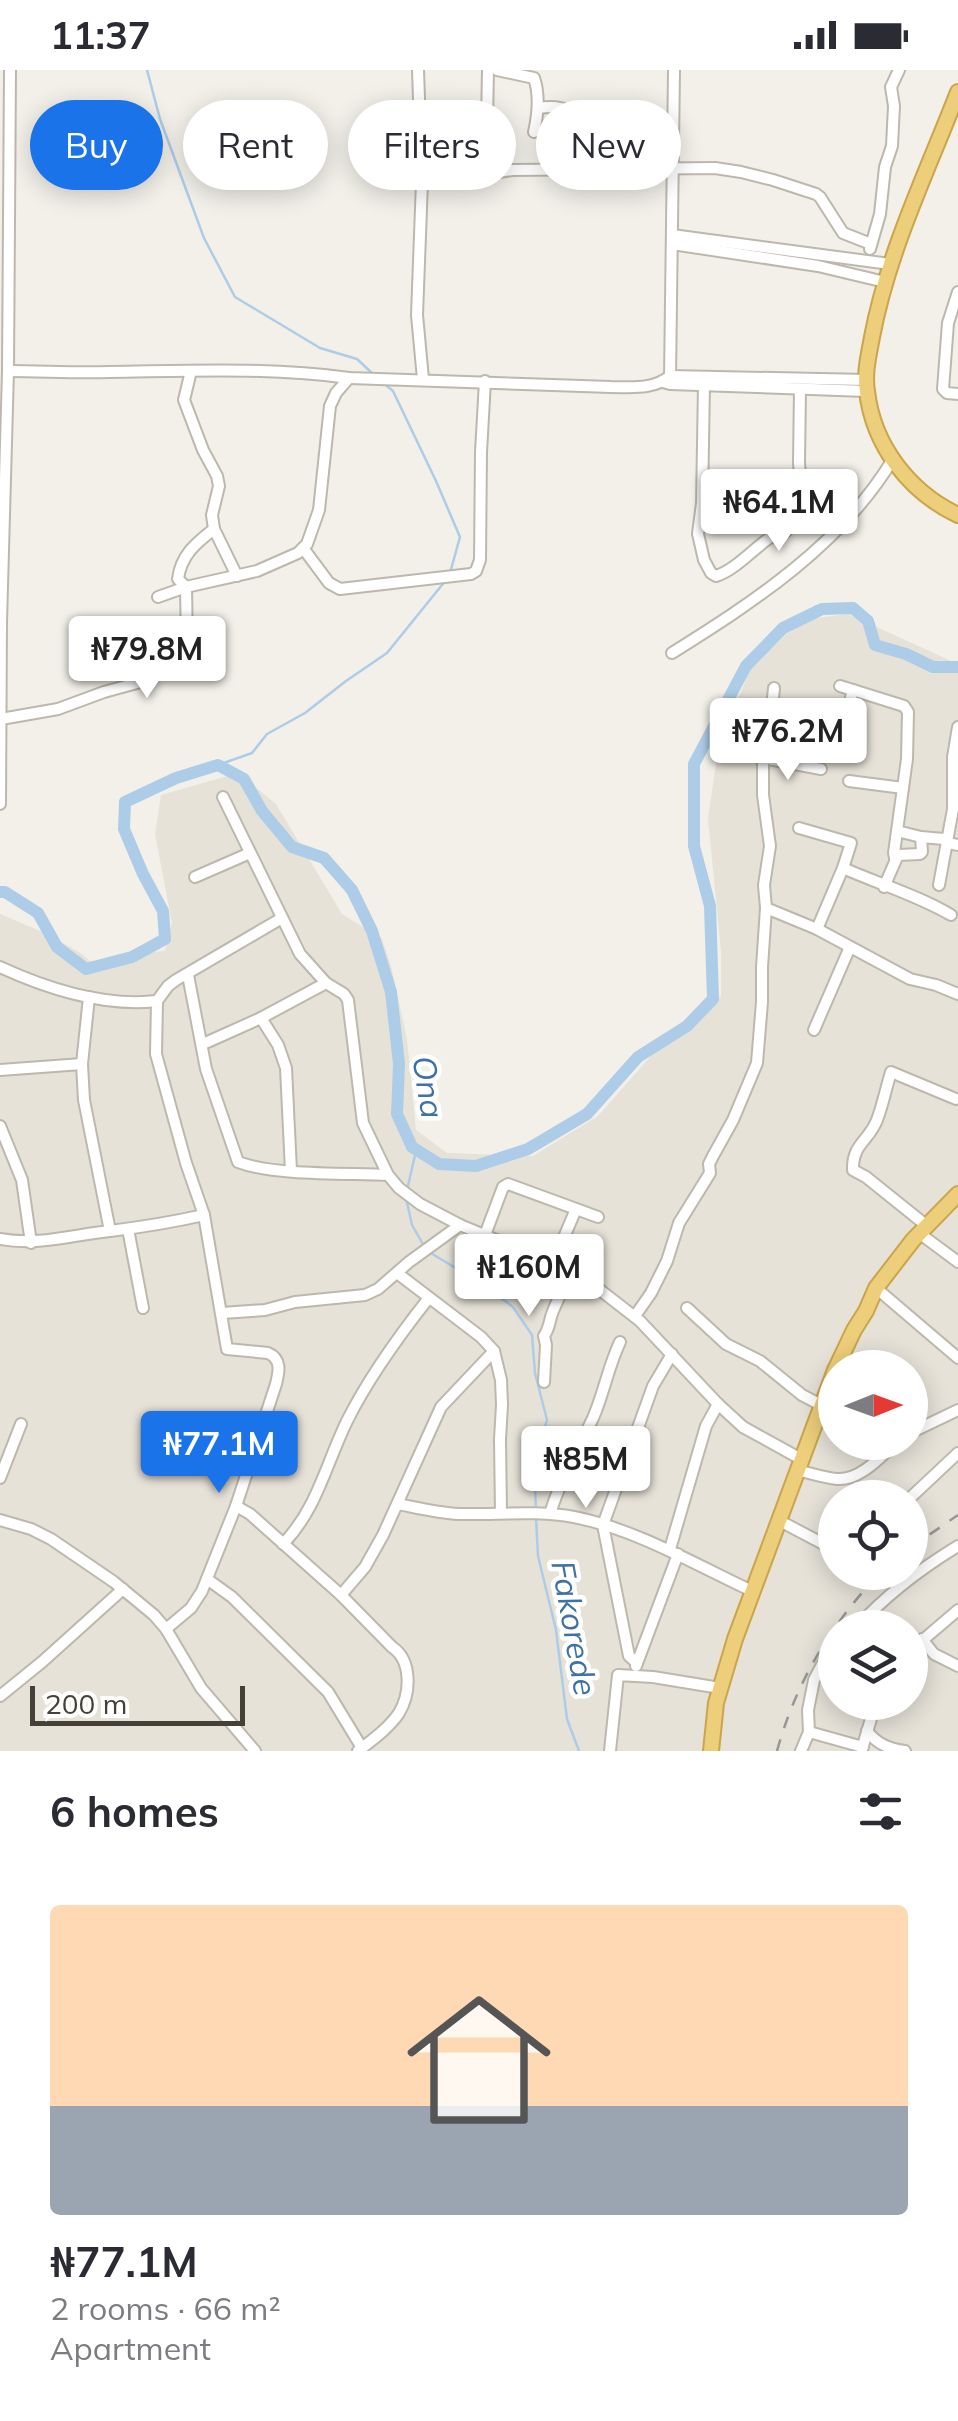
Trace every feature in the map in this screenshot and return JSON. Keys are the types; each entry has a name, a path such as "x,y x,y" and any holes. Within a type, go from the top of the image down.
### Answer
{"highway":[{"path":"958,92 890,264 871,344 867,385 875,424 893,459 921,492 958,515"},
{"path":"845,1350 876,1288 896,1260 958,1194"},
{"path":"711,1751 720,1688 818,1412"}],"street":[{"path":"0,804 10,70"},
{"path":"418,70 419,100"},
{"path":"487,100 488,70"},
{"path":"496,70 534,78 538,100"},
{"path":"673,100 674,70"},
{"path":"868,261 892,146 891,87 899,70"},
{"path":"534,132 536,120"},
{"path":"681,168 741,172 816,194 843,233 871,244"},
{"path":"422,190 417,315 423,379"},
{"path":"668,381 672,190"},
{"path":"672,239 890,264"},
{"path":"672,239 885,282"},
{"path":"829,268 832,256"},
{"path":"846,272 850,258"},
{"path":"958,292 948,323 943,389 958,394"},
{"path":"8,371 314,373 349,378 644,387 668,381 867,385"},
{"path":"190,371 184,400 203,450 218,476 212,515 214,529 237,576"},
{"path":"158,597 282,561 307,544 319,510 330,406 349,378"},
{"path":"303,548 338,589 448,578 476,571 480,560 485,381"},
{"path":"668,381 800,389 867,385"},
{"path":"704,384 698,534 704,560 716,576 739,564 792,523 801,495 800,389"},
{"path":"672,654 776,583 828,541 874,490 893,459"},
{"path":"1,719 58,709 137,683 142,667 156,656 170,655 187,644 186,586 178,579 184,558 214,529"},
{"path":"840,686 904,706 908,712 907,759 895,858"},
{"path":"634,1316 651,1293 679,1223 710,1173 713,1156 757,1062 764,885 770,846 763,796 763,758 774,688"},
{"path":"770,728 837,740 852,690"},
{"path":"938,884 953,844 953,757 958,727"},
{"path":"763,758 821,769"},
{"path":"849,781 902,788"},
{"path":"223,797 300,954 348,1000 363,1124 388,1175 406,1194 460,1225 572,1271 634,1316 750,1432 799,1464 838,1480 864,1470 876,1460"},
{"path":"799,828 850,843 817,929"},
{"path":"897,831 953,844"},
{"path":"884,887 898,854 920,854 922,837"},
{"path":"195,877 250,853"},
{"path":"843,868 951,915"},
{"path":"766,908 817,929 910,979 958,994"},
{"path":"166,1630 191,1608 207,1579 236,1506 276,1384 278,1365 268,1353 226,1349 204,1215 156,1054 157,1002 168,986 282,918"},
{"path":"814,1030 850,947"},
{"path":"0,967 89,997 130,1004 157,1002"},
{"path":"188,975 206,1069 238,1162 291,1171 388,1175"},
{"path":"203,1044 326,983"},
{"path":"89,997 82,1064 86,1110 110,1231"},
{"path":"262,1018 286,1068 291,1171"},
{"path":"0,1070 82,1064"},
{"path":"956,1099 890,1072 876,1124 856,1150 852,1170 866,1177 958,1262"},
{"path":"0,1126 22,1180 31,1243"},
{"path":"485,1236 505,1184 598,1217"},
{"path":"554,1261 576,1209"},
{"path":"0,1239 31,1243 204,1215"},
{"path":"222,1312 365,1296 460,1225"},
{"path":"128,1230 143,1308"},
{"path":"544,1382 544,1336 572,1271"},
{"path":"397,1273 494,1352 501,1380 502,1513"},
{"path":"876,1288 958,1358"},
{"path":"283,1544 307,1513 347,1421 369,1382 428,1299"},
{"path":"687,1308 726,1344 760,1361 818,1405"},
{"path":"550,1514 603,1394 609,1364 620,1342"},
{"path":"342,1595 365,1567 442,1407 494,1352"},
{"path":"635,1669 629,1656 603,1525 654,1386 672,1354"},
{"path":"635,1669 674,1552 706,1426 718,1404"},
{"path":"928,1424 958,1410"},
{"path":"0,1478 21,1424"},
{"path":"928,1482 958,1454"},
{"path":"398,1504 450,1513 574,1517 674,1552 752,1591"},
{"path":"207,1579 232,1596 328,1692 360,1750 399,1712 407,1670 400,1652 342,1595 236,1506"},
{"path":"0,1520 51,1540 154,1615 201,1688 255,1751"},
{"path":"778,1520 818,1541"},
{"path":"928,1566 958,1546"},
{"path":"0,1696 123,1589"},
{"path":"873,1610 894,1590"},
{"path":"928,1634 958,1610"},
{"path":"928,1646 934,1654 958,1666"},
{"path":"610,1751 616,1678 620,1674 635,1669 720,1688"},
{"path":"801,1751 809,1732 808,1710 818,1672"},
{"path":"809,1732 862,1749 870,1720"},
{"path":"867,1731 884,1746 905,1751"}],"shaded area":[{"path":"848,614 958,664 958,1751 0,1751 0,914 45,933 98,967 141,953 165,951 172,923 155,834 161,795 238,773 276,804 342,914 382,939 407,1039 416,1130 447,1153 533,1156 598,1116 671,1033 721,996 721,951 708,818 718,750 750,669 801,620"}],"green space":[{"path":"194,1436 215,1443 205,1474 185,1468"}],"waterway":[{"path":"147,70 160,119 204,238 235,297 320,348 357,359 373,374"},
{"path":"382,382 393,391 460,537 450,573"},
{"path":"218,765 252,753 267,734 305,713 387,653 446,580"},
{"name":"Ona","path":"0,892 38,913 57,947 86,969 132,957 165,939 163,911 124,829 125,802 176,778 218,765 244,779 262,811 292,847 324,858 352,890 372,931 391,992 399,1064 397,1114 412,1147 439,1164 476,1166 528,1149 587,1114 638,1057 687,1026 713,999 710,906 694,846 694,764 746,666 783,628 822,609 853,608 868,621 875,645 933,667 958,667"},
{"name":"Fakorede","path":"407,1190 416,1151"},
{"name":"Fakorede","path":"406,1198 412,1225 424,1246"},
{"name":"Fakorede","path":"429,1252 513,1307 532,1335 535,1373 547,1420 534,1463 536,1510"},
{"name":"Fakorede","path":"536,1518 538,1556 556,1630 567,1719 579,1751"}],"railway":[{"path":"928,1536 958,1515"},
{"path":"777,1751 794,1701 817,1655 865,1590"}]}
